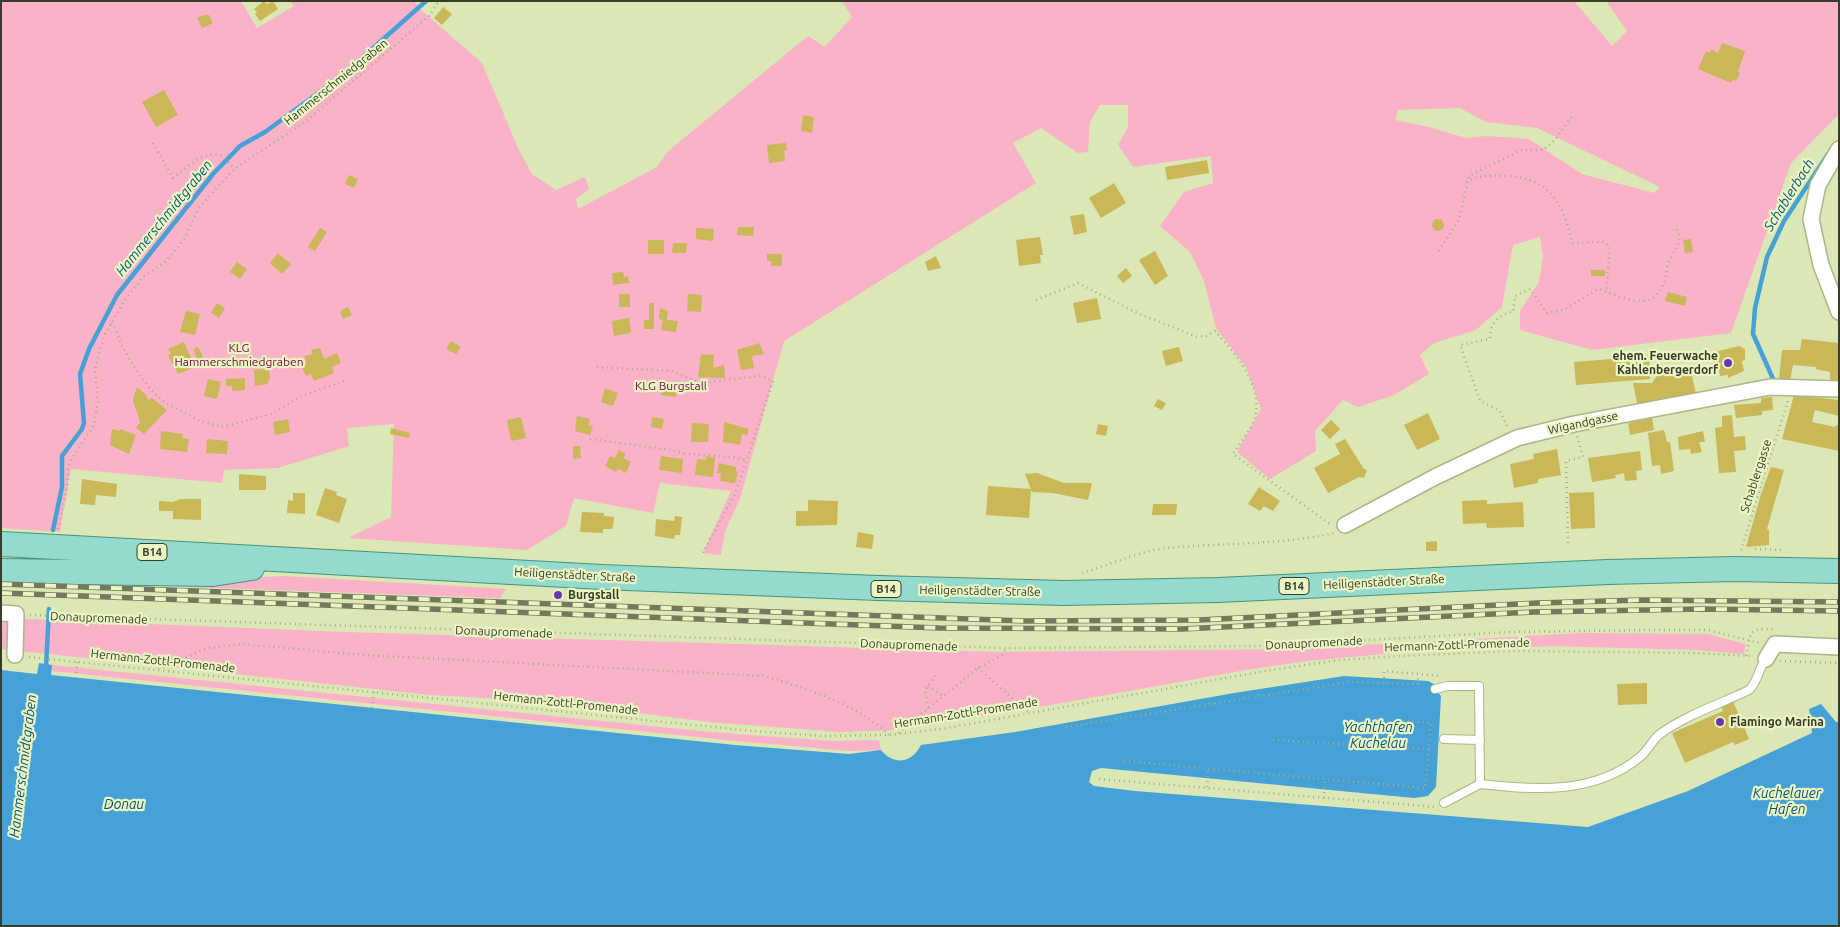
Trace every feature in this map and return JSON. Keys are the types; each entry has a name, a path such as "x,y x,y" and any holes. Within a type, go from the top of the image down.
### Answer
{"main road":[{"name":"Heiligenstädter Straße","path":"1,544 684,580 1064,593 1218,590 1608,572 1734,569 1839,571"},
{"path":"1,571 213,574 304,561"}],"street":[{"path":"1839,149 1818,186 1811,219 1821,265 1839,312"},
{"name":"Wigandgasse","path":"1338,525 1517,438 1584,422 1778,387 1839,389"},
{"path":"1,614 16,614 15,655"},
{"path":"1766,659 1775,644 1839,647"}],"lane":[{"path":"1444,804 1480,784 1544,790 1577,785 1613,776 1642,756 1658,736 1670,728 1749,690 1755,685 1757,674 1766,659"},
{"path":"1435,689 1448,686 1479,686 1480,784"},
{"path":"1444,740 1480,740"}],"path":[{"name":"Hammerschmiedgraben","path":"58,530 71,460 94,425 98,402 95,371 105,334 110,322 125,300 143,277 166,261 185,238 198,209 234,169 304,122 337,96 429,16 439,1"},
{"path":"1439,251 1459,220 1466,182 1469,176 1521,150 1542,150 1555,140 1572,116"},
{"path":"153,143 173,178 188,166 210,154 222,156 234,169"},
{"path":"1466,182 1481,174 1513,176 1530,179 1550,192 1560,205 1567,220 1572,243 1604,242 1610,247 1606,291"},
{"path":"1507,427 1500,411 1480,401 1460,345 1490,338 1489,329 1491,325 1506,312 1513,312 1515,296 1530,289 1547,313 1564,310 1598,289 1636,303 1654,298 1663,286 1670,260 1679,246 1680,236 1676,227"},
{"path":"1036,300 1078,283 1135,312 1197,337 1206,336 1215,331 1244,366 1254,390 1257,406 1254,419 1233,454 1338,525 1340,531 1312,538 1166,548 1144,552 1076,575"},
{"path":"110,322 116,329 121,344 134,367 150,390 164,402 200,421 222,427 271,414 302,396 346,380"},
{"path":"597,367 671,371 701,383 761,376 773,381 748,461 736,492 701,556"},
{"name":"Schablergasse","path":"1741,550 1787,407"},
{"path":"1568,543 1566,461 1583,457 1577,436"},
{"path":"590,440 671,450 687,454 733,457 748,461"},
{"name":"Donaupromenade","path":"40,616 1006,648 1260,646 1509,632 1652,630 1708,630 1748,642 1775,644"},
{"path":"156,670 208,648 241,644 374,655 765,676 808,689 871,718 889,735"},
{"path":"897,734 978,668 1002,655 1006,648"},
{"name":"Hermann-Zottl-Promenade","path":"38,658 752,731 823,736 889,735 947,728 1028,712 1340,660 1514,651 1696,653 1746,656"},
{"path":"1766,659 1839,663"},
{"path":"76,678 77,661"},
{"path":"978,668 1028,712"},
{"path":"1384,683 1384,671 1438,675 1448,686"},
{"path":"928,708 925,697 928,685 937,674"},
{"path":"1066,727 1349,682 1418,684 1418,675"},
{"path":"928,685 943,696"},
{"path":"372,708 374,692"},
{"path":"1124,761 1425,788 1431,723 1396,720"},
{"path":"1273,740 1428,749"},
{"path":"1207,787 1208,769"},
{"path":"1099,779 1432,808 1444,804"},
{"path":"1323,798 1325,780"}],"green space":[{"path":"1,1 241,1 257,28 294,6 290,1 415,1 419,8 482,63 518,148 532,174 556,190 585,177 589,189 576,199 578,209 657,167 667,152 808,36 825,47 852,17 842,1 1574,1 1612,46 1627,31 1606,1 1839,1 1839,114 1791,163 1731,333 1592,350 1520,330 1520,311 1539,282 1543,257 1540,237 1513,245 1502,307 1476,330 1434,343 1420,355 1429,374 1394,395 1358,407 1343,400 1315,431 1316,451 1270,479 1237,452 1261,409 1246,367 1216,328 1204,281 1190,252 1160,226 1184,192 1213,183 1211,156 1133,167 1118,145 1128,127 1128,105 1100,105 1090,122 1088,152 1078,153 1041,128 1013,143 1036,183 784,341 740,499 725,531 721,555 703,553 731,491 660,483 653,513 574,498 566,526 527,550 348,538 391,517 394,424 347,428 349,446 278,468 224,470 222,483 71,469 60,532 1,528","holes":["1460,108 1486,122 1537,128 1660,187 1654,193 1582,174 1529,139 1487,136 1466,138 1429,127 1395,120 1398,110"]},
{"path":"284,576 506,589 500,598 186,587 186,581"},
{"path":"1,618 346,632 998,652 1291,649 1583,633 1708,634 1746,644 1744,654 1699,650 1550,646 1395,653 1307,661 896,730 839,732 709,722 552,702 431,695 1,649"},
{"path":"52,665 710,732 832,741 879,740 881,750 850,751 736,741 51,671"}],"water":[{"name":"Donau","path":"39,663 52,665 51,675 735,745 849,754 881,750 886,755 897,760 908,759 913,756 921,745 1015,732 1234,693 1344,676 1428,681 1436,685 1435,689 1441,696 1436,787 1428,796 1414,798 1101,768 1092,771 1089,782 1094,786 1135,791 1588,827 1688,791 1812,733 1809,709 1821,704 1836,722 1839,722 1839,926 1,926 1,670 37,674"}],"building":[{"path":"264,1 267,4 273,1 278,9 260,21 254,9"},
{"path":"443,7 452,14 442,25 434,18"},
{"path":"209,15 213,23 202,28 197,18"},
{"path":"1722,43 1745,51 1738,72 1740,73 1736,81 1732,80 1731,83 1698,69 1706,51 1710,53 1711,49 1718,53"},
{"path":"164,90 178,115 156,127 142,102"},
{"path":"803,115 814,117 812,133 801,131"},
{"path":"786,143 787,150 784,151 785,161 769,163 767,145"},
{"path":"1207,160 1209,173 1167,180 1165,167"},
{"path":"349,175 358,179 354,188 345,184"},
{"path":"1114,183 1126,203 1101,218 1089,198"},
{"path":"1084,214 1087,232 1074,235 1070,216"},
{"path":"1436,219 1440,219 1444,225 1440,231 1436,231 1432,227 1432,223"},
{"path":"738,227 754,227 753,236 737,235"},
{"path":"320,228 327,232 315,251 308,247"},
{"path":"696,228 714,229 713,241 696,239"},
{"path":"1040,237 1043,255 1040,255 1041,263 1019,266 1016,240"},
{"path":"1691,239 1693,252 1685,253 1683,240"},
{"path":"648,240 664,240 664,254 648,254"},
{"path":"673,243 687,243 686,253 672,253"},
{"path":"1155,251 1168,276 1155,285 1139,260"},
{"path":"278,253 291,264 282,274 270,263"},
{"path":"767,254 782,254 782,266 771,266 771,261 767,261"},
{"path":"936,256 941,268 928,271 925,262"},
{"path":"237,262 247,269 240,279 230,272"},
{"path":"1126,268 1132,276 1123,283 1117,276"},
{"path":"1591,270 1605,270 1605,276 1591,276"},
{"path":"623,272 624,277 628,276 629,283 613,285 612,273"},
{"path":"1668,292 1687,297 1685,306 1665,301"},
{"path":"619,294 630,294 630,307 619,307"},
{"path":"688,294 702,295 701,312 687,311"},
{"path":"1097,298 1101,319 1077,323 1073,303"},
{"path":"217,303 225,308 219,318 211,313"},
{"path":"649,303 654,303 654,329 644,329 644,320 649,320"},
{"path":"348,307 352,315 343,319 340,311"},
{"path":"660,308 668,311 667,320 678,321 676,332 661,330 663,320 659,319"},
{"path":"186,311 200,314 195,335 180,332"},
{"path":"629,318 631,333 614,336 612,321"},
{"path":"1802,339 1839,343 1839,380 1830,381 1830,372 1816,369 1816,367 1793,365 1790,381 1779,379 1782,350 1800,350"},
{"path":"451,341 461,347 456,354 446,349"},
{"path":"184,342 195,367 178,374 168,355 171,354 168,349"},
{"path":"759,343 764,354 752,356 754,368 741,370 737,350"},
{"name":"ehem. Feuerwache Kahlenbergerdorf","path":"1739,346 1745,349 1745,360 1742,361 1744,371 1728,378 1728,375 1720,376 1718,365 1714,366 1713,357 1715,352"},
{"path":"198,347 207,365 201,368 193,349"},
{"path":"1179,347 1183,361 1166,366 1162,351"},
{"path":"320,348 324,359 337,353 341,363 332,367 334,373 314,381 311,374 306,376 301,366 307,363 304,356 313,354 311,350"},
{"path":"701,354 714,355 713,368 724,365 725,378 698,377"},
{"path":"1649,356 1650,379 1576,385 1574,362"},
{"path":"269,368 270,380 268,384 255,386 254,370"},
{"path":"1691,371 1696,394 1638,408 1633,383 1652,383 1658,374"},
{"path":"245,378 245,390 232,391 232,386 226,386 226,379"},
{"path":"208,379 221,382 217,399 204,396"},
{"path":"662,381 677,383 676,397 661,395"},
{"path":"137,387 146,395 148,400 152,398 167,410 144,434 136,428 140,422 133,400"},
{"path":"605,388 618,393 613,406 601,402"},
{"path":"1794,395 1839,400 1839,416 1815,410 1812,422 1835,427 1836,425 1839,426 1839,451 1782,439"},
{"path":"1772,397 1773,410 1762,411 1762,415 1736,418 1734,405 1761,403 1761,398"},
{"path":"1158,399 1166,403 1162,410 1154,406"},
{"path":"1428,413 1440,439 1417,450 1404,425"},
{"path":"1732,415 1734,437 1745,436 1746,450 1734,451 1736,472 1719,473 1715,428 1722,427 1722,416"},
{"path":"577,416 590,419 588,425 593,426 590,435 575,431"},
{"path":"521,417 526,438 511,441 507,420"},
{"path":"652,417 664,419 662,429 651,427"},
{"path":"1652,418 1654,430 1630,435 1628,423"},
{"path":"288,419 290,432 275,435 273,422"},
{"path":"1331,420 1340,429 1330,439 1321,430"},
{"path":"724,422 749,429 747,435 742,434 740,445 723,442"},
{"path":"692,423 709,424 708,442 691,442"},
{"path":"1098,424 1108,426 1106,436 1096,434"},
{"path":"391,428 410,433 409,438 390,434"},
{"path":"112,429 119,431 120,429 136,435 129,454 110,445"},
{"path":"1664,430 1667,442 1670,442 1674,471 1661,474 1660,465 1652,466 1648,433"},
{"path":"161,431 183,434 182,438 189,439 187,452 160,449"},
{"path":"1703,431 1705,442 1699,442 1702,452 1691,454 1690,449 1679,450 1678,437"},
{"path":"207,439 228,441 227,454 206,453"},
{"path":"1345,439 1364,469 1367,470 1364,478 1359,477 1328,493 1314,468 1340,454 1335,444"},
{"path":"573,446 580,446 581,458 573,459"},
{"path":"1557,449 1561,475 1538,479 1538,483 1514,488 1510,464 1534,459 1533,454"},
{"path":"619,450 626,454 623,458 631,462 626,473 618,469 616,472 605,466 610,456 615,458"},
{"path":"1640,451 1642,470 1636,471 1637,480 1625,481 1624,473 1615,475 1616,478 1592,482 1588,458"},
{"path":"661,456 683,459 682,473 659,470"},
{"path":"706,456 715,458 713,477 695,475 697,459 706,460"},
{"path":"719,463 736,467 738,472 735,483 720,481 721,473 717,473"},
{"path":"1771,467 1784,470 1767,529 1769,530 1769,545 1746,547 1761,494"},
{"path":"1037,473 1064,483 1092,483 1088,500 1053,493 1032,492 1025,474"},
{"path":"239,474 266,476 266,490 239,490"},
{"path":"82,479 117,484 116,497 96,495 95,505 80,504"},
{"path":"988,486 1031,489 1029,518 986,515"},
{"path":"1259,487 1280,501 1273,511 1264,506 1260,511 1248,504"},
{"path":"325,488 337,492 336,495 347,499 339,523 316,515"},
{"path":"1594,492 1595,528 1571,529 1569,493"},
{"path":"293,493 305,493 305,514 287,513 288,500 293,501"},
{"path":"181,499 201,499 201,520 173,519 173,511 159,511 159,501 173,502"},
{"path":"808,500 838,501 837,525 796,526 796,511 808,511"},
{"path":"1487,500 1487,504 1523,502 1524,527 1487,528 1486,523 1463,524 1462,501"},
{"path":"1153,504 1177,504 1176,515 1152,515"},
{"path":"582,512 604,513 604,516 614,517 612,529 603,529 603,533 580,532"},
{"path":"675,516 682,517 680,535 675,535 674,539 655,536 656,519 674,521"},
{"path":"858,532 874,535 872,549 856,547"},
{"path":"1437,541 1437,551 1426,551 1426,542"},
{"path":"1647,683 1647,704 1618,705 1617,684"},
{"name":"Flamingo Marina","path":"1733,701 1749,739 1735,745 1733,742 1685,763 1672,733 1723,711 1721,705"}],"waterway":[{"name":"Hammerschmidtgraben","path":"53,530 62,487 62,456 82,429 84,423 80,374 89,349 117,295 213,174 240,146 265,132 344,74 426,1"},
{"name":"Schablerbach","path":"1774,381 1753,334 1755,308 1767,257 1784,221 1828,154"},
{"name":"Hammerschmidtgraben","path":"46,667 49,609"}],"railway":[{"path":"1,584 1025,621 1199,620 1538,603 1641,600 1839,602"},
{"path":"1,593 939,628 1182,629 1534,612 1703,609 1839,611"}],"place":[{"name":"ehem. Feuerwache Kahlenbergerdorf","path":"1728,363"},
{"name":"Burgstall","path":"558,595"},
{"name":"Flamingo Marina","path":"1720,722"}],"park label":[{"name":"KLG Hammerschmiedgraben","path":"239,355"},
{"name":"KLG Burgstall","path":"671,386"}],"water label":[{"name":"Yachthafen Kuchelau","path":"1378,736"},
{"name":"Kuchelauer Hafen","path":"1787,802"}]}
